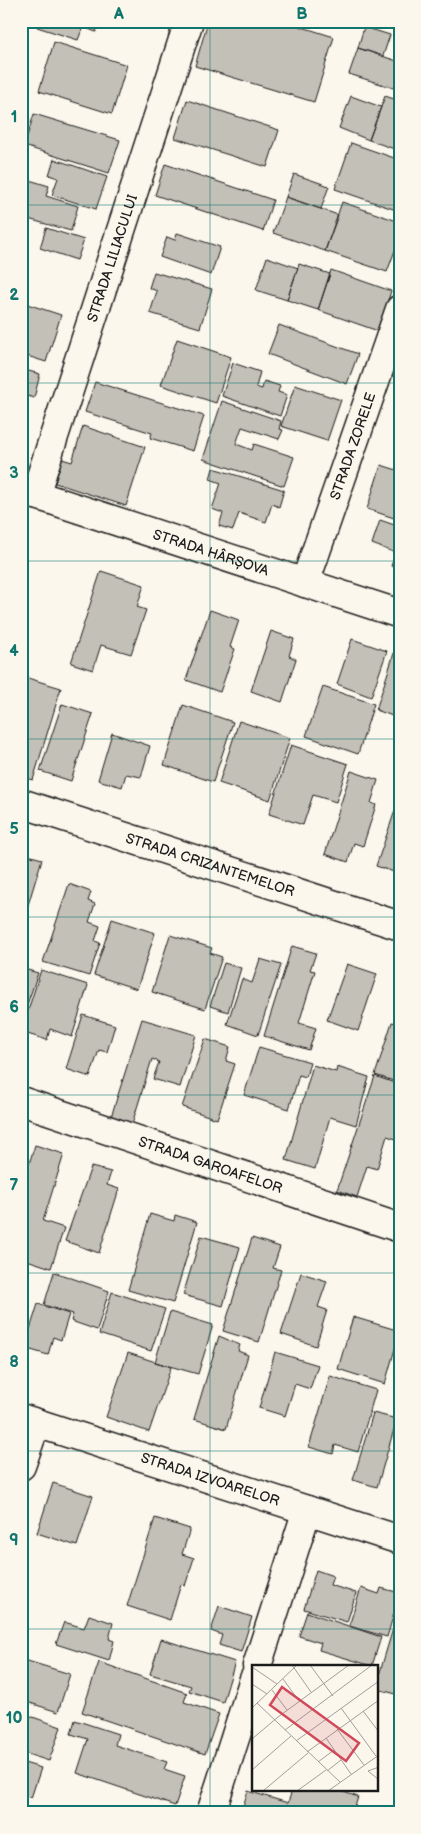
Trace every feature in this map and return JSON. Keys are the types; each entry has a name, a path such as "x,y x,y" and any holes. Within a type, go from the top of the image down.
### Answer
{"street":[{"name":"STRADA LILIACULUI","path":"28,492 189,21"},
{"name":"STRADA ZORELE","path":"305,583 400,308"},
{"name":"STRADA HÂRȘOVA","path":"28,492 400,614"},
{"name":"STRADA CRIZANTEMELOR","path":"21,803 400,926"},
{"name":"STRADA GAROAFELOR","path":"21,1101 400,1228"},
{"path":"21,1466 29,1421"},
{"name":"STRADA IZVOARELOR","path":"29,1421 400,1540"},
{"path":"257,1665 307,1510"},
{"path":"211,1813 252,1685"}],"building":[{"path":"21,21 27,21 24,32 21,31"},
{"path":"39,21 99,21 96,32 83,27 78,40 37,27"},
{"path":"208,21 283,21 334,37 314,102 195,66"},
{"path":"374,21 400,21 400,30"},
{"path":"364,27 390,35 383,56 358,48"},
{"path":"54,42 127,65 112,114 39,91"},
{"path":"358,48 400,62 400,90 349,74"},
{"path":"351,96 381,107 369,140 339,128"},
{"path":"385,96 400,101 400,151 369,140"},
{"path":"187,100 279,130 267,167 175,138"},
{"path":"34,114 120,140 109,173 24,146"},
{"path":"351,143 400,160 399,211 335,189"},
{"path":"54,159 107,177 96,209 52,195 58,178 49,175"},
{"path":"165,164 273,200 263,231 155,195"},
{"path":"21,165 29,167 26,179 49,186 46,196 78,206 71,231 21,217"},
{"path":"294,174 329,186 321,209 286,197"},
{"path":"286,197 338,215 325,251 273,233"},
{"path":"342,202 400,222 400,237 387,272 325,251"},
{"path":"46,228 84,240 77,260 40,248"},
{"path":"177,233 220,247 211,275 160,257 167,237 175,240"},
{"path":"267,257 298,268 287,300 256,290"},
{"path":"299,264 330,274 318,310 287,300"},
{"path":"331,270 391,291 378,331 318,310"},
{"path":"154,272 212,289 200,328 150,313 157,291 149,288"},
{"path":"21,302 61,315 46,362 21,354"},
{"path":"279,325 358,354 347,384 268,354"},
{"path":"177,339 231,357 216,403 161,385"},
{"path":"233,363 260,372 256,387 262,389 264,381 280,386 278,392 287,395 280,416 222,396"},
{"path":"21,369 40,374 34,398 21,394"},
{"path":"95,382 204,416 193,451 150,438 152,433 85,412"},
{"path":"295,385 341,400 327,441 281,426"},
{"path":"21,399 28,401 21,422"},
{"path":"222,401 281,421 279,429 283,430 279,439 242,427 236,444 252,450 254,444 294,457 284,486 203,459"},
{"path":"83,426 145,447 126,506 55,483 62,459 72,462"},
{"path":"381,465 400,471 400,520 367,509"},
{"path":"213,468 284,490 279,507 272,504 266,522 239,513 233,530 219,526 223,513 212,509 221,483 210,479"},
{"path":"380,520 400,527 400,569 391,566 396,553 372,544"},
{"path":"101,571 144,585 137,607 146,610 131,654 101,645 93,670 71,663"},
{"path":"210,610 239,620 230,647 235,649 220,692 186,680"},
{"path":"271,631 294,639 289,656 296,659 282,702 251,691"},
{"path":"352,639 387,651 371,697 337,684"},
{"path":"395,650 400,652 398,718 376,710"},
{"path":"21,676 61,688 33,780 21,776"},
{"path":"323,687 374,704 358,754 306,736"},
{"path":"62,704 93,714 71,781 40,771"},
{"path":"183,705 233,722 213,782 164,765"},
{"path":"239,721 290,738 270,800 219,783"},
{"path":"112,733 150,746 141,777 126,774 122,787 98,780"},
{"path":"291,745 348,764 336,802 313,795 303,825 269,814"},
{"path":"351,771 378,780 371,803 376,805 363,846 354,843 348,862 325,854"},
{"path":"400,796 400,874 376,866"},
{"path":"21,853 42,859 21,928"},
{"path":"69,884 91,892 88,901 95,904 89,922 100,926 95,941 100,943 89,976 43,962"},
{"path":"112,919 155,933 137,989 94,975"},
{"path":"170,935 212,948 210,953 222,957 205,1009 152,992"},
{"path":"292,946 316,953 310,970 315,971 299,1023 316,1028 309,1050 264,1036"},
{"path":"260,959 281,965 258,1035 227,1024 242,979 252,983"},
{"path":"224,963 241,968 228,1012 210,1006"},
{"path":"347,964 377,974 358,1031 327,1020"},
{"path":"21,968 38,973 21,1022"},
{"path":"41,970 88,985 72,1037 50,1029 47,1040 21,1032"},
{"path":"83,1015 115,1025 107,1052 99,1050 90,1077 66,1069"},
{"path":"142,1019 196,1035 180,1087 153,1079 159,1062 152,1059 132,1124 111,1117"},
{"path":"392,1022 400,1024 400,1083 375,1075"},
{"path":"205,1039 230,1047 226,1061 235,1064 217,1119 182,1107"},
{"path":"259,1047 310,1062 306,1077 299,1075 289,1109 244,1095"},
{"path":"313,1065 336,1072 337,1067 369,1077 356,1125 330,1117 315,1169 286,1160"},
{"path":"375,1076 400,1085 400,1133 398,1132 396,1139 387,1136 377,1169 367,1166 357,1197 337,1190"},
{"path":"35,1145 64,1154 43,1221 64,1228 51,1268 21,1258 21,1189"},
{"path":"91,1167 111,1172 107,1185 119,1189 99,1253 65,1241"},
{"path":"150,1214 174,1221 175,1215 197,1222 173,1303 128,1290"},
{"path":"201,1236 240,1247 223,1306 183,1295"},
{"path":"252,1238 280,1247 273,1268 281,1270 259,1342 223,1331"},
{"path":"54,1272 109,1291 97,1330 71,1321 73,1314 44,1305"},
{"path":"301,1273 327,1281 318,1307 327,1310 316,1346 281,1334"},
{"path":"112,1292 165,1309 151,1351 99,1334"},
{"path":"38,1304 69,1314 61,1340 53,1337 48,1355 24,1348"},
{"path":"170,1312 213,1325 198,1374 155,1362"},
{"path":"353,1317 400,1331 385,1384 338,1369"},
{"path":"219,1336 240,1345 238,1351 248,1355 226,1429 194,1419"},
{"path":"400,1345 400,1360 396,1359"},
{"path":"275,1352 318,1365 310,1389 295,1384 285,1416 259,1408"},
{"path":"128,1353 171,1367 149,1432 106,1417"},
{"path":"330,1376 376,1390 358,1452 335,1445 333,1454 309,1447"},
{"path":"373,1413 397,1419 377,1487 353,1480"},
{"path":"53,1483 93,1496 77,1546 37,1533"},
{"path":"155,1518 190,1529 182,1554 194,1558 185,1586 181,1584 170,1620 127,1606"},
{"path":"316,1570 333,1576 330,1585 356,1593 347,1622 304,1609"},
{"path":"361,1588 379,1594 381,1588 400,1593 387,1637 349,1626"},
{"path":"400,1605 400,1695 378,1689 378,1679"},
{"path":"219,1606 252,1617 241,1652 219,1645 222,1635 211,1631"},
{"path":"307,1612 381,1637 372,1665 369,1665 319,1650 321,1643 299,1636"},
{"path":"89,1615 113,1623 109,1639 114,1641 109,1661 56,1644 64,1622 84,1628"},
{"path":"161,1639 235,1662 223,1702 189,1691 191,1686 150,1674"},
{"path":"21,1659 70,1674 58,1712 21,1700"},
{"path":"99,1662 187,1693 184,1702 219,1714 205,1754 82,1712"},
{"path":"21,1706 29,1708 27,1715 61,1727 49,1761 21,1752"},
{"path":"75,1720 118,1734 115,1745 167,1762 164,1769 185,1776 175,1806 77,1773 88,1739 71,1734"},
{"path":"21,1762 41,1768 31,1798 21,1794"},
{"path":"248,1791 288,1803 291,1792 344,1792 358,1797 353,1813 252,1813 242,1809"}]}
